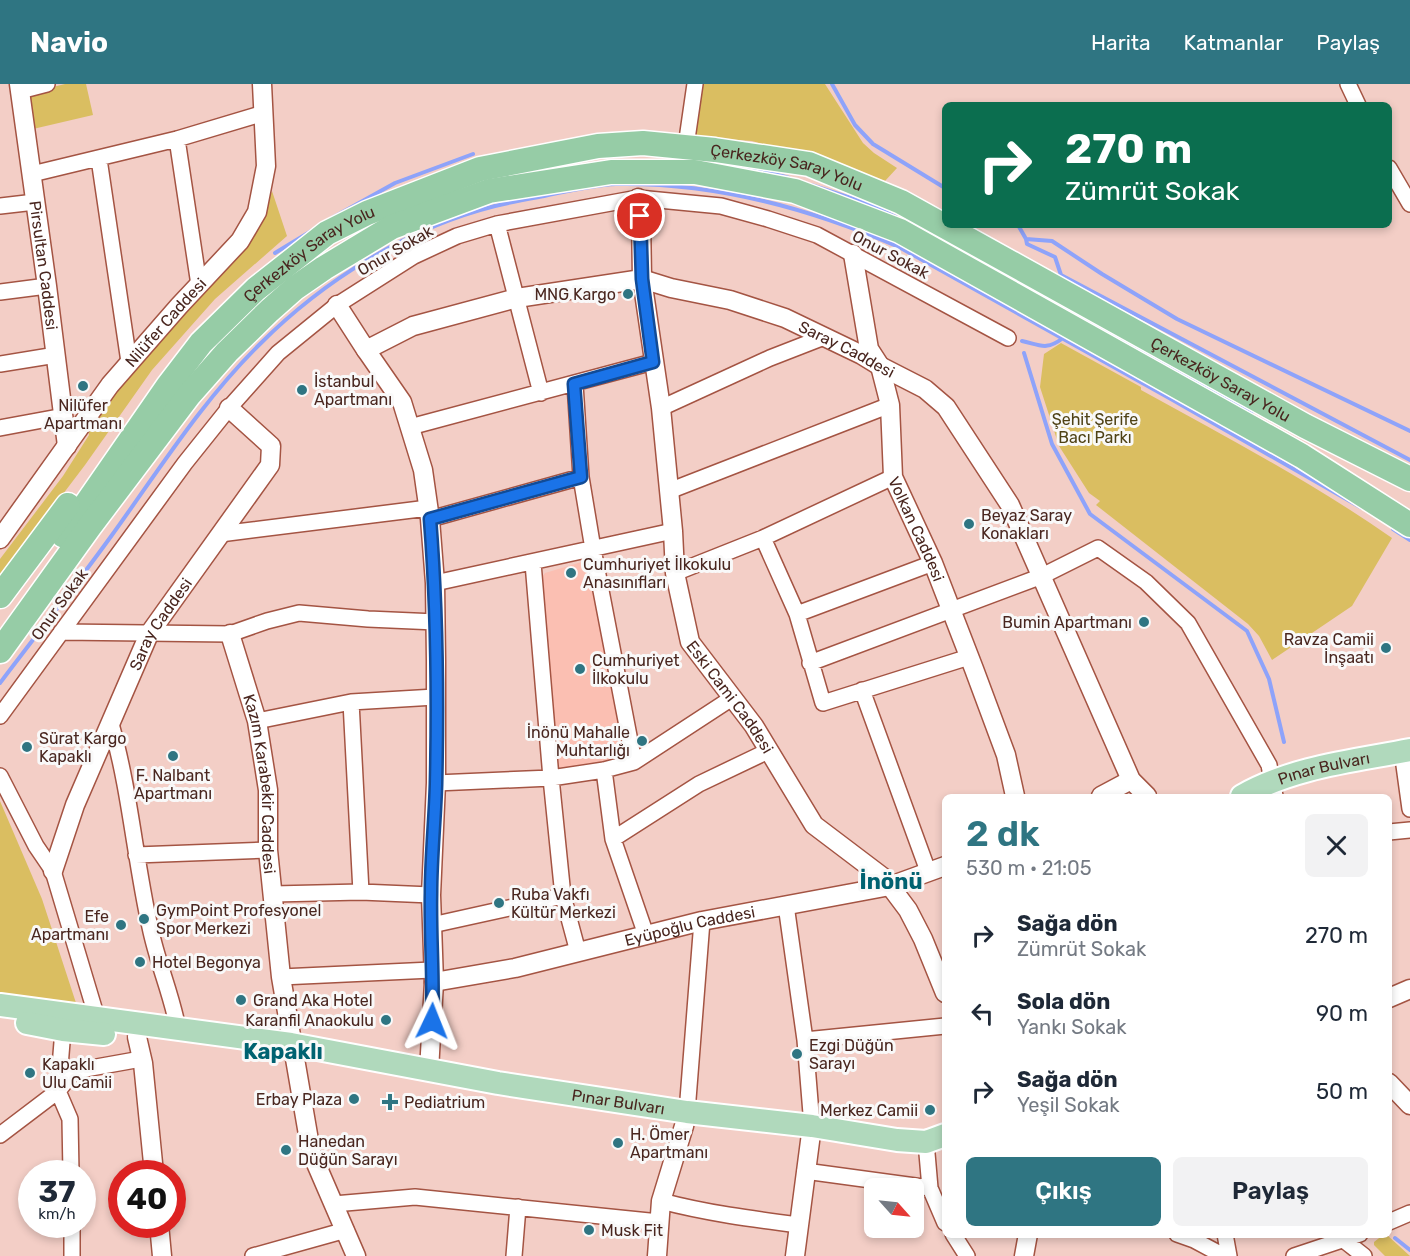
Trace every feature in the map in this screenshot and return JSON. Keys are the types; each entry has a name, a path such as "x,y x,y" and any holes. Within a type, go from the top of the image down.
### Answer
{"highway":[{"name":"Çerkezköy Saray Yolu","path":"179,391 201,343 256,289 327,233 366,213 480,169 598,146 643,143 686,146 809,164 901,202 942,225"},
{"name":"Çerkezköy Saray Yolu","path":"179,391 227,352 295,288 392,227 489,191 611,172 695,172 795,191 900,231 1302,456 1410,525"},
{"name":"Çerkezköy Saray Yolu","path":"948,228 1305,426 1410,478"},
{"path":"0,596 116,442 179,391"},
{"path":"0,624 179,391"},
{"path":"0,651 90,526 179,391"},
{"path":"0,670 110,520 179,391"}],"main road":[{"name":"Pınar Bulvarı","path":"1250,794 1274,788 1325,765 1406,751"},
{"path":"0,1005 291,1044"},
{"path":"0,1018 63,1030 137,1037 291,1044"},
{"name":"Pınar Bulvarı","path":"291,1044 429,1071 687,1112 812,1126 897,1140 936,1139"}],"street":[{"path":"20,87 47,84"},
{"name":"Nilüfer Caddesi","path":"0,539 110,385 240,241 257,212 266,166 262,84"},
{"path":"686,146 696,84"},
{"path":"1348,84 1357,102"},
{"name":"Pirsultan Caddesi","path":"20,87 67,446"},
{"path":"32,174 177,139 264,113"},
{"path":"177,139 199,285"},
{"path":"99,159 129,362"},
{"path":"1392,173 1410,204"},
{"name":"Onur Sokak","path":"0,716 185,463 229,408 278,353 337,305 414,256 457,236 497,224 638,198 730,209 817,235 1008,338"},
{"name":"Eski Cami Caddesi","path":"638,198 642,279 661,408 675,573 690,642 754,726 814,825 884,878 908,910 942,986"},
{"path":"0,206 35,202"},
{"path":"497,224 541,393"},
{"name":"Volkan Caddesi","path":"853,254 869,349 880,366 890,405 893,477 933,563 951,609 1006,754 1015,794"},
{"name":"Saray Caddesi","path":"366,350 413,326 517,298 642,279 671,288 730,300 785,318 862,355 925,389 946,407 1010,505 1131,780 1145,794"},
{"path":"0,292 47,286"},
{"path":"337,305 402,402 423,470 429,513 436,622 436,783 431,895 433,976 429,1071"},
{"path":"661,408 824,337"},
{"path":"0,364 56,355"},
{"path":"410,427 653,362"},
{"path":"574,384 581,477 634,762"},
{"path":"669,491 890,405"},
{"name":"Saray Caddesi","path":"53,871 75,805 149,634 270,465 271,446 229,408"},
{"path":"0,428 63,416"},
{"path":"220,534 429,513 581,477"},
{"path":"675,573 763,538 893,477"},
{"path":"435,584 673,531"},
{"path":"763,538 797,614 823,703 969,657"},
{"path":"810,663 1042,576 1098,548 1146,582 1188,623 1253,734 1269,765 1274,788"},
{"path":"533,562 563,896 578,952"},
{"path":"797,614 933,563"},
{"path":"61,632 230,634 299,613 436,622"},
{"name":"Kazım Karabekir Caddesi","path":"230,634 256,721 268,790 268,850 281,977 311,1152 356,1256"},
{"path":"862,690 937,869"},
{"path":"256,721 351,702 435,697"},
{"path":"436,783 551,778 604,770 634,762 732,698"},
{"path":"351,702 361,892"},
{"path":"111,724 121,759 150,930 177,1029"},
{"path":"613,839 699,784 768,751"},
{"path":"1406,751 1410,809"},
{"path":"604,770 613,839 646,935"},
{"path":"0,776 36,846 53,871 96,1018"},
{"path":"1105,794 1131,780"},
{"path":"1392,832 1410,830"},
{"path":"136,855 268,850"},
{"name":"Eyüpoğlu Caddesi","path":"433,976 515,968 702,921 890,886 937,869"},
{"path":"273,894 361,892 431,895"},
{"path":"432,926 563,896"},
{"path":"786,905 805,1040 812,1126 795,1256"},
{"path":"657,1256 661,1201 687,1112 702,921"},
{"path":"281,977 433,976"},
{"path":"1392,997 1410,989"},
{"path":"805,1040 942,1026"},
{"path":"63,1030 58,1091 70,1119 71,1160"},
{"path":"137,1037 143,1063 153,1160"},
{"path":"0,1135 58,1091 74,1071 141,1059"},
{"path":"1392,1086 1410,1104"},
{"path":"936,1139 930,1188 942,1216"},
{"path":"805,1171 930,1188"},
{"path":"334,1204 414,1197 659,1222"},
{"path":"661,1201 718,1214 799,1225"},
{"path":"514,1256 518,1207"},
{"path":"1392,1221 1410,1213"},
{"path":"254,1256 346,1230"},
{"path":"72,1238 72,1256"},
{"path":"160,1238 162,1256"},
{"path":"956,1238 967,1256"},
{"path":"1024,1256 1028,1238"},
{"path":"1188,1238 1224,1256"},
{"path":"1226,1238 1229,1256"},
{"path":"1294,1256 1344,1238 1364,1256"}],"shaded area":[{"name":"Cumhuriyet İlkokulu","path":"585,561 590,566 629,760 558,768 542,577 545,573"}],"green space":[{"path":"65,84 86,84 93,115 33,129 25,94"},
{"path":"698,84 825,84 863,143 897,168 885,181 752,141 694,137"},
{"path":"272,191 287,236 215,299 152,370 85,465 0,577 0,559 63,476 110,396 262,219"},
{"name":"Şehit Şerife Bacı Parkı","path":"1061,343 1300,479 1392,538 1352,606 1272,660 1259,636 1248,624 1096,505 1100,501 1089,493 1059,446 1040,387 1044,354"},
{"path":"0,801 42,899 76,1003 0,993"},
{"path":"1379,1238 1390,1238 1410,1256 1385,1256 1374,1245"}],"waterway":[{"path":"832,84 855,125 873,144 942,186"},
{"path":"332,218 395,183 473,154"},
{"path":"670,159 689,160"},
{"path":"703,161 789,178"},
{"path":"0,683 85,572 200,412 260,344 311,299 368,260 430,228 495,206 598,186 616,184 689,188 761,200 831,220 899,247 1362,508"},
{"path":"811,185 872,205 896,217"},
{"path":"917,227 1252,412"},
{"path":"1020,228 1027,244 1055,257 1061,275 1410,460"},
{"path":"275,253 313,230"},
{"path":"1026,239 1052,241 1177,319 1410,431"},
{"path":"1022,341 1047,346 1063,338"},
{"path":"1024,353 1052,444 1090,514 1247,631 1269,679 1284,742"},
{"path":"1393,529 1410,540"},
{"path":"1395,1238 1410,1250"}],"place":[{"name":"MNG Kargo","path":"628,294"},
{"name":"Nilüfer Apartmanı","path":"83,386"},
{"name":"İstanbul Apartmanı","path":"302,390"},
{"name":"Beyaz Saray Konakları","path":"969,524"},
{"name":"Cumhuriyet İlkokulu Anasınıfları","path":"571,573"},
{"name":"Bumin Apartmanı","path":"1144,622"},
{"name":"Ravza Camii İnşaatı","path":"1386,648"},
{"name":"Cumhuriyet İlkokulu","path":"580,669"},
{"name":"İnönü Mahalle Muhtarlığı","path":"642,741"},
{"name":"Sürat Kargo Kapaklı","path":"27,747"},
{"name":"F. Nalbant Apartmanı","path":"173,756"},
{"name":"Ruba Vakfı Kültür Merkezi","path":"499,903"},
{"name":"GymPoint Profesyonel Spor Merkezi","path":"144,919"},
{"name":"Efe Apartmanı","path":"121,925"},
{"name":"Hotel Begonya","path":"140,962"},
{"name":"Grand Aka Hotel","path":"241,1000"},
{"name":"Karanfil Anaokulu","path":"386,1020"},
{"name":"Ezgi Düğün Sarayı","path":"797,1054"},
{"name":"Kapaklı Ulu Camii","path":"30,1073"},
{"name":"Erbay Plaza","path":"354,1099"},
{"name":"Pediatrium","path":"390,1102"},
{"name":"Merkez Camii","path":"930,1110"},
{"name":"H. Ömer Apartmanı","path":"618,1143"},
{"name":"Hanedan Düğün Sarayı","path":"286,1150"},
{"name":"Musk Fit","path":"589,1230"}],"district":[{"name":"İnönü","path":"891,881"},
{"name":"Kapaklı","path":"283,1051"}],"route":[{"path":"432,1021 434,982 431,895 436,783 436,661 435,584 430,519 581,477 574,384 653,362 642,279 640,216"}]}
